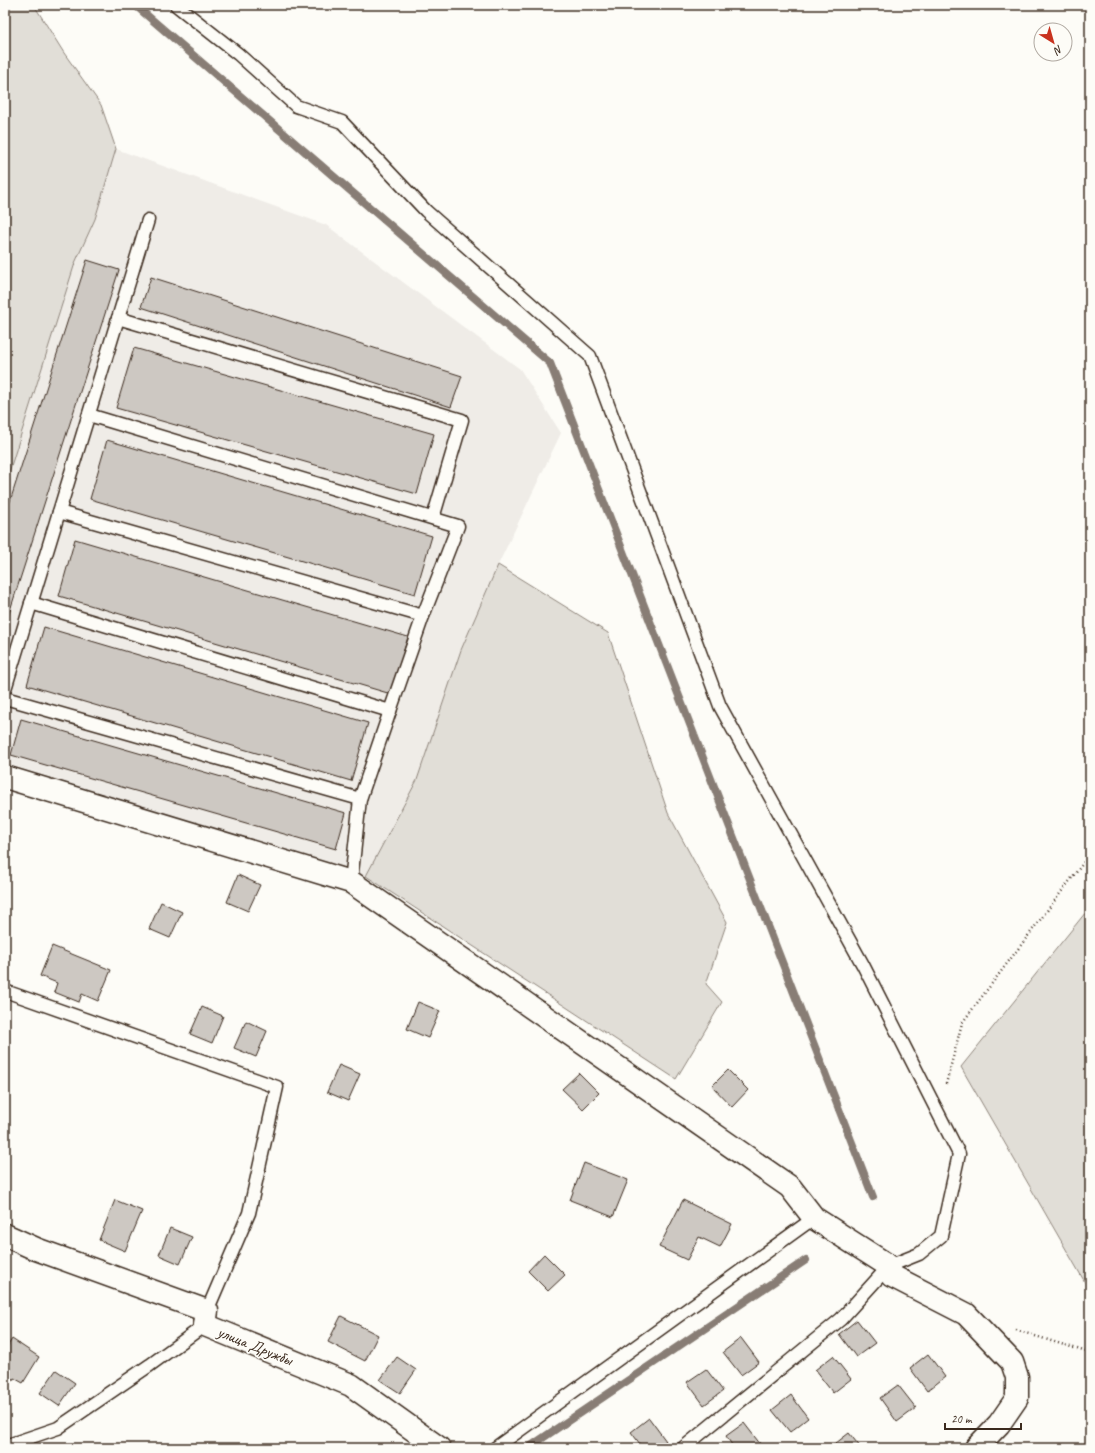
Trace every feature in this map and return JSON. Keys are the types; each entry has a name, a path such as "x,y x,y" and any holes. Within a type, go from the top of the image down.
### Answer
{"street":[{"path":"5,778 351,882 790,1186 814,1218 889,1266 892,1276 966,1314 1012,1362 1017,1377 1017,1398 999,1424 976,1448"},
{"name":"улица Дружбы","path":"5,1234 36,1249 206,1318 351,1385 439,1448"}],"lane":[{"path":"176,5 238,54 296,106 342,122 426,211 590,356 720,706 863,965 959,1154 941,1236 919,1254 889,1266 841,1319 683,1448"},
{"path":"5,688 148,220"},
{"path":"118,318 462,420 433,518"},
{"path":"89,415 458,526 423,616 360,799 351,882"},
{"path":"59,512 423,616"},
{"path":"31,603 390,711"},
{"path":"5,698 360,799"},
{"path":"5,991 277,1087 249,1213 206,1318 150,1365 58,1428 5,1446"},
{"path":"495,1448 814,1218"}],"path":[{"path":"938,1113 962,1023 1090,854"},
{"path":"1010,1328 1090,1353"}],"shaded area":[{"path":"5,5 34,5 64,53 101,105 116,149 95,219 75,263 5,485"},
{"path":"116,149 326,225 520,369 561,433 498,565 461,650 417,780 366,876 5,763 5,485 75,263 95,219"},
{"path":"498,565 608,633 668,813 727,922 706,984 722,1002 676,1079 366,876 417,780 461,650"},
{"path":"1090,907 1090,1291 961,1067"}],"building":[{"path":"87,260 119,270 5,626 5,517"},
{"path":"151,277 462,376 451,407 141,307"},
{"path":"134,348 434,434 417,494 116,408"},
{"path":"107,440 432,536 415,594 90,499"},
{"path":"75,539 408,637 391,694 59,596"},
{"path":"44,627 368,723 351,781 27,685"},
{"path":"21,719 346,813 336,849 11,755"},
{"path":"238,875 260,885 248,911 227,902"},
{"path":"161,902 182,912 170,938 149,929"},
{"path":"52,946 111,970 98,1001 82,994 79,1002 54,992 57,983 40,976"},
{"path":"418,1002 440,1011 428,1038 407,1029"},
{"path":"202,1007 223,1016 212,1043 190,1034"},
{"path":"246,1021 267,1031 256,1057 234,1048"},
{"path":"339,1065 360,1074 348,1101 327,1092"},
{"path":"728,1070 748,1090 732,1107 712,1086"},
{"path":"579,1073 599,1093 583,1109 562,1089"},
{"path":"584,1163 628,1180 613,1217 570,1200"},
{"path":"115,1200 142,1211 125,1251 99,1240"},
{"path":"683,1200 732,1224 720,1247 699,1237 687,1260 659,1247"},
{"path":"170,1228 192,1237 180,1264 159,1255"},
{"path":"544,1254 565,1275 548,1291 528,1271"},
{"path":"341,1316 378,1335 365,1361 328,1342"},
{"path":"857,1320 875,1343 856,1357 839,1334"},
{"path":"741,1338 759,1362 741,1375 723,1352"},
{"path":"12,1339 39,1357 23,1383 14,1378 5,1393 5,1350"},
{"path":"928,1354 945,1377 927,1391 910,1368"},
{"path":"833,1356 851,1379 833,1393 815,1370"},
{"path":"397,1357 416,1370 400,1393 380,1380"},
{"path":"706,1369 723,1391 704,1405 687,1382"},
{"path":"56,1370 75,1383 59,1406 40,1393"},
{"path":"898,1385 916,1408 897,1422 880,1398"},
{"path":"791,1395 808,1418 790,1432 772,1410"},
{"path":"649,1418 666,1441 657,1448 643,1448 631,1432"},
{"path":"744,1423 761,1445 758,1448 734,1448 726,1436"},
{"path":"849,1433 861,1448 831,1447"}],"waterway":[{"path":"135,5 550,363 873,1197"},
{"path":"528,1448 806,1260"}]}
